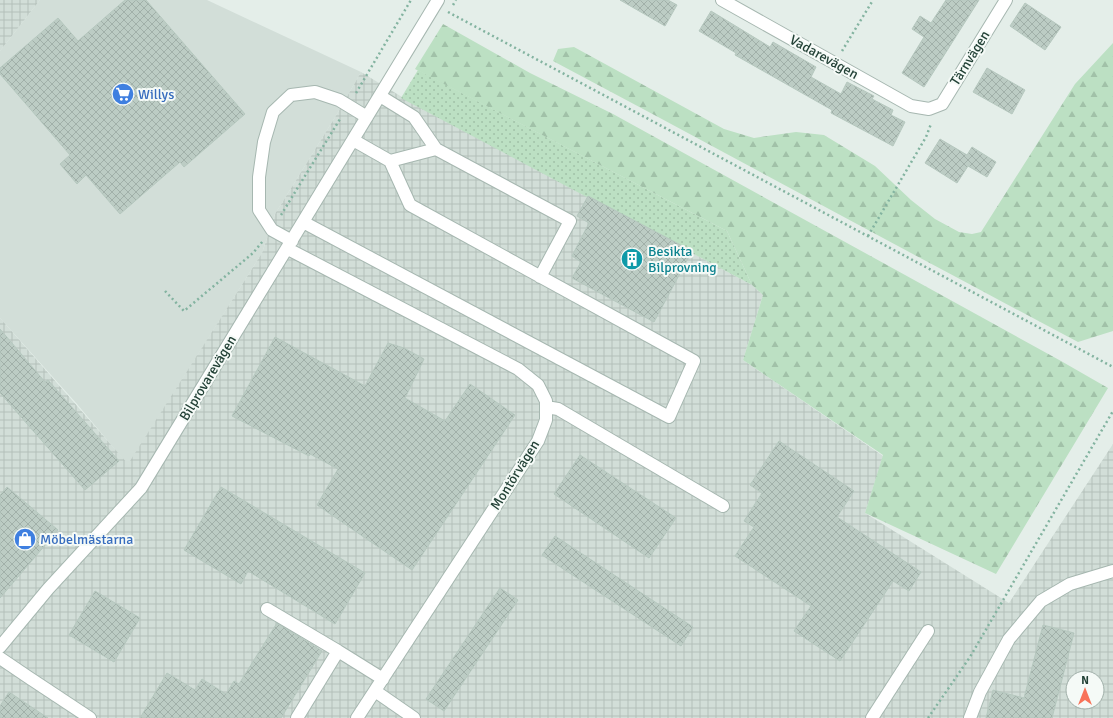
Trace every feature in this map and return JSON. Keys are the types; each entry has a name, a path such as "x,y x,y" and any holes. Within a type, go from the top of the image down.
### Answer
{"street":[{"name":"Vadarevägen","path":"722,0 911,106 930,109"},
{"name":"Tärnvägen","path":"930,109 942,104 1006,0"},
{"name":"Bilprovarevägen","path":"0,647 48,589 141,488 437,2"},
{"path":"383,91 414,117 436,149 570,221 540,277"},
{"path":"272,230 259,210 259,176 264,142 273,112 291,95 315,92 339,100 367,116"},
{"path":"303,222 669,417 694,362 410,205 390,161 353,140"},
{"path":"390,161 436,149"},
{"name":"Montörvägen","path":"272,230 290,245 518,369 538,385 546,400 546,420 538,441 357,718"},
{"path":"546,407 558,409 724,506"},
{"path":"970,718 980,692 1009,639 1041,601 1070,584 1113,571"},
{"path":"267,609 383,679"},
{"path":"872,718 928,631"},
{"path":"297,718 338,651"},
{"path":"0,658 90,718"},
{"path":"375,691 414,718"}],"path":[{"path":"165,291 184,311 253,253 272,230 411,0"},
{"path":"835,63 873,0"},
{"path":"437,2 1113,367"},
{"path":"868,236 926,138 932,122 930,109"},
{"path":"928,718 970,657 1113,411"}],"shaded area":[{"path":"0,0 40,0 0,51"},
{"path":"40,0 207,0 361,72 337,114 275,214 262,253 128,465 77,404 0,318 0,51"},
{"path":"361,72 402,97 752,285 763,295 743,360 883,456 865,513 1009,603 1113,444 1113,718 0,718 0,318 128,464 262,253 275,214 337,114"}],"green space":[{"path":"443,24 530,73 613,114 1108,388 996,574 865,513 883,455 743,360 763,295 752,285 727,231 415,69"},
{"path":"1113,43 1113,331 1078,342 553,61 558,49 574,47 724,129 754,138 796,132 824,135 875,166 911,200 935,219 959,232 972,234 981,232 1075,84"},
{"path":"418,70 727,231 752,285 401,98"}],"building":[{"name":"Willys","path":"125,0 146,0 245,114 184,167 180,162 120,214 86,175 77,184 60,164 70,155 0,74 0,68 58,18 78,41"},
{"path":"620,0 668,0 677,5 665,26"},
{"path":"946,0 979,0 924,87 902,73 924,37 912,29 920,16 931,23"},
{"path":"1025,3 1061,27 1045,50 1010,26"},
{"path":"711,11 770,47 773,42 816,67 811,77 841,94 847,82 874,96 872,99 893,110 891,115 905,122 893,146 831,113 832,110 735,55 736,53 699,31"},
{"path":"987,68 1025,90 1012,114 973,92"},
{"path":"940,139 967,155 972,147 996,162 987,177 968,166 957,183 925,163"},
{"name":"Besikta Bilprovning","path":"588,196 692,251 654,322 572,278 581,262 572,256 589,223 577,216"},
{"path":"0,329 45,382 48,380 119,461 85,490 0,393"},
{"path":"275,337 365,386 388,343 404,348 424,359 405,398 445,421 470,384 515,415 412,570 317,505 338,469 310,454 309,456 232,416"},
{"path":"779,441 854,491 837,517 921,572 909,591 893,581 840,661 794,631 811,606 735,556 754,527 744,521 762,493 750,485"},
{"path":"580,455 676,518 649,558 554,494"},
{"name":"Möbelmästarna","path":"7,487 58,530 0,598 0,495"},
{"path":"221,487 365,573 335,624 248,571 241,584 184,550"},
{"path":"555,536 693,627 681,646 542,555"},
{"path":"500,588 518,600 444,711 426,699"},
{"path":"95,591 140,618 114,662 69,635"},
{"path":"277,623 322,651 281,718 140,718 167,673 195,690 202,679 226,694 234,681 239,684"},
{"path":"1043,625 1074,633 1052,718 986,718 993,690 1024,698"},
{"path":"9,692 48,718 0,718 0,706"}],"place":[{"name":"Willys","path":"123,94"},
{"name":"Besikta Bilprovning","path":"632,259"},
{"name":"Möbelmästarna","path":"25,539"}]}
